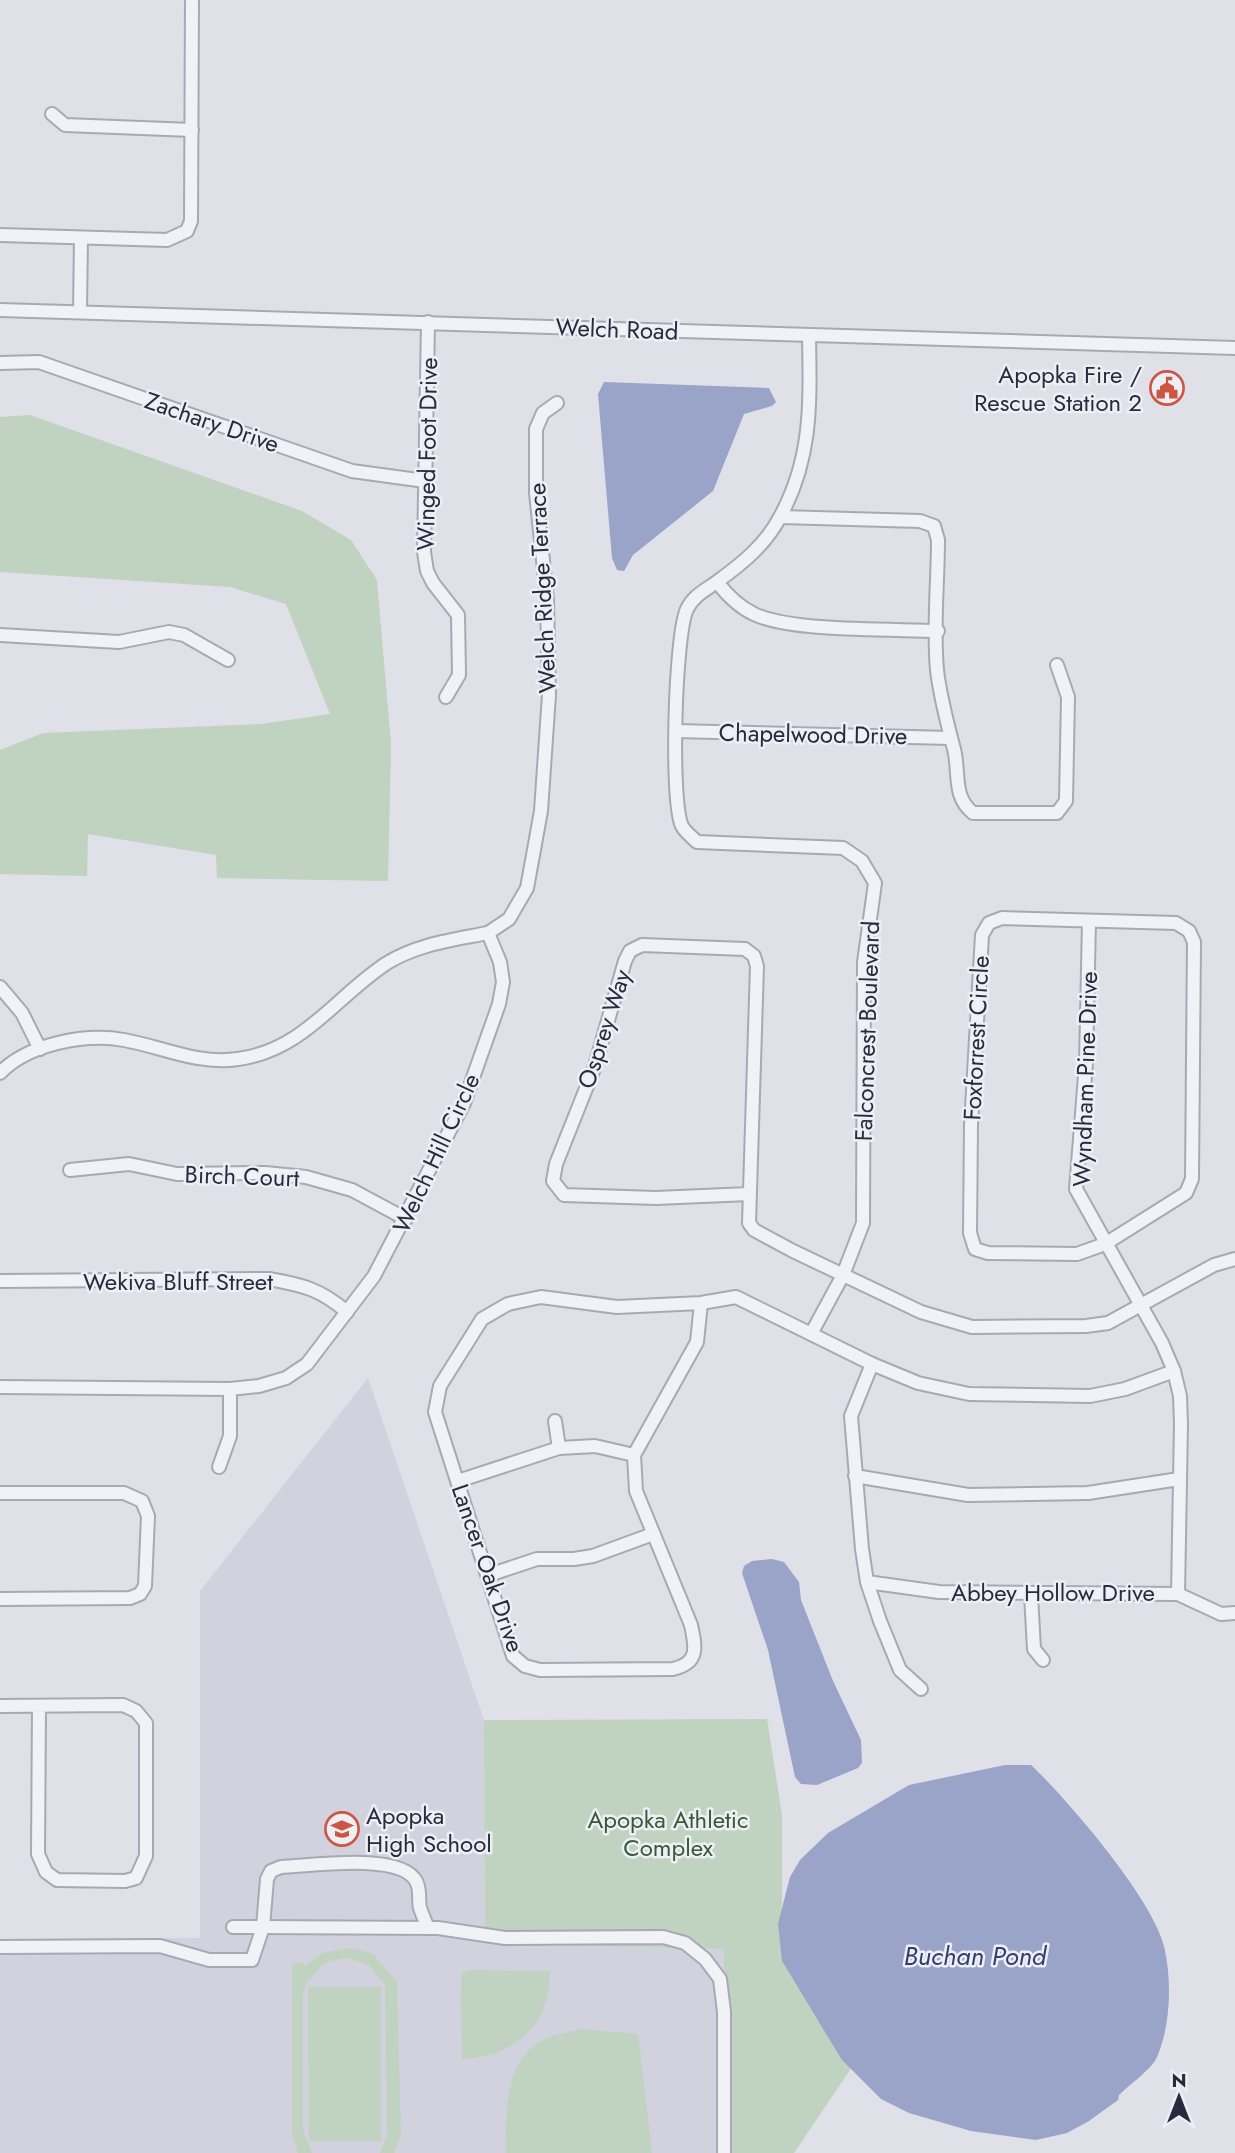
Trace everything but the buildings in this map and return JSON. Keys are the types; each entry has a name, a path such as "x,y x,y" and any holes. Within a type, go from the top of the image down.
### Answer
{"street":[{"path":"0,235 167,240 187,231 191,221 192,0"},
{"path":"52,114 65,125 192,130"},
{"path":"80,312 82,238"},
{"name":"Welch Road","path":"0,310 1235,348"},
{"name":"Winged Foot Drive","path":"428,322 425,481 427,571 458,615 460,631 459,676 446,697"},
{"name":"Falconcrest Boulevard","path":"809,335 810,424 801,465 781,517 760,548 696,596 686,610 681,636 675,780 682,826 696,842 844,848 862,861 875,883 864,962 863,1223 843,1275 811,1334"},
{"name":"Zachary Drive","path":"0,363 39,362 352,471 425,481"},
{"name":"Welch Ridge Terrace","path":"488,933 509,919 527,888 541,811 549,695 547,599 536,493 536,429 542,412 556,402"},
{"path":"781,517 920,521 934,526 938,540 937,667 958,792 965,806 973,813 1057,813 1066,801 1068,697 1057,666"},
{"path":"717,582 729,598 755,615 801,625 938,631"},
{"path":"0,635 119,642 169,632 184,635 228,660"},
{"name":"Chapelwood Drive","path":"676,731 950,738"},
{"name":"Foxforrest Circle","path":"1002,918 1176,923 1189,931 1194,942 1192,1179 1186,1193 1177,1201 1105,1244 1077,1254 988,1253 975,1249 970,1233 971,1125 982,935 989,923 1002,918"},
{"name":"Wyndham Pine Drive","path":"1089,921 1086,1063 1076,1189 1174,1371 1180,1396 1178,1594"},
{"path":"0,1073 40,1049 92,1038 124,1040 200,1060 236,1060 270,1053 304,1034 387,964 423,946 488,933"},
{"name":"Welch Hill Circle","path":"0,1387 230,1389 259,1386 286,1378 307,1363 374,1276 464,1103 499,1004 501,972 488,933"},
{"name":"Osprey Way","path":"749,1194 656,1198 564,1195 553,1181 556,1164 595,1066 625,961 630,951 642,945 745,950 754,956 757,966 749,1223 754,1230 843,1275"},
{"path":"0,987 22,1013 40,1049"},
{"name":"Birch Court","path":"70,1170 129,1164 177,1174 265,1173 306,1177 352,1190 406,1219"},
{"path":"843,1275 920,1312 972,1327 1086,1326 1108,1323 1214,1265 1235,1259"},
{"name":"Wekiva Bluff Street","path":"0,1282 269,1279 325,1294 347,1312"},
{"name":"Lancer Oak Drive","path":"634,1455 636,1490 691,1625 695,1644 694,1659 687,1666 673,1669 540,1670 525,1666 513,1656 489,1574 435,1412 440,1386 482,1319 508,1304 541,1297 617,1307 701,1303 736,1297 872,1364 918,1383 969,1394 1090,1396 1125,1389 1174,1371"},
{"path":"458,1481 559,1448 595,1446 634,1455 696,1342 701,1303"},
{"path":"872,1364 851,1416 867,1582 900,1670 921,1689"},
{"path":"219,1467 230,1436 230,1389"},
{"path":"555,1421 559,1448"},
{"path":"855,1476 968,1495 1088,1493 1179,1479"},
{"path":"0,1493 124,1493 142,1501 148,1516 145,1586 140,1594 130,1598 0,1599"},
{"path":"489,1574 537,1559 593,1556 653,1534"},
{"name":"Abbey Hollow Drive","path":"867,1582 940,1592 1031,1595 1139,1591 1178,1594 1222,1614 1235,1613"},
{"path":"1031,1595 1034,1648 1043,1660"},
{"path":"0,1706 123,1705 136,1711 146,1723 146,1856 136,1878 125,1881 57,1880 41,1865 38,1854 39,1706"},
{"path":"0,1947 160,1946 209,1960 252,1960 263,1927 265,1889 271,1871 281,1867 373,1863 396,1866 410,1873 418,1883 419,1906 428,1928"},
{"path":"233,1927 428,1928 505,1937 663,1937 685,1943 705,1959 720,1979 724,2012 724,2153"}],"shaded area":[{"name":"Apopka High School","path":"368,1378 484,1720 485,1944 724,1949 724,2153 0,2153 0,1939 200,1938 200,1591"}],"green space":[{"path":"30,415 302,511 351,540 377,580 391,744 388,881 217,878 216,855 88,834 87,876 0,874 0,750 43,733 261,724 330,714 286,604 230,587 0,572 0,417"},
{"name":"Apopka Athletic Complex","path":"767,1719 782,1815 782,1938 883,2021 794,2153 724,2153 724,1949 485,1944 484,1720"},
{"path":"352,1948 373,1954 397,1982 401,2134 394,2153 380,2153 387,2136 385,1985 369,1965 347,1958 330,1961 321,1966 307,1983 303,1993 303,2130 312,2153 298,2153 292,2131 292,1963 303,1962 304,1967 322,1953"},
{"path":"469,1970 550,1971 549,1990 544,2007 526,2035 498,2052 462,2059 461,1974"},
{"path":"308,1987 381,1987 381,2141 309,2141"},
{"path":"580,2029 638,2034 652,2153 506,2153 509,2093 519,2064 527,2052 539,2042"}],"water":[{"path":"604,382 769,388 776,402 772,406 744,414 713,491 633,555 624,571 617,570 612,558 598,394"},
{"path":"772,1559 784,1562 799,1582 801,1600 833,1681 861,1740 862,1763 858,1768 817,1785 801,1784 795,1777 768,1650 742,1573 744,1566 752,1561"},
{"name":"Buchan Pond","path":"1005,1765 1031,1765 1066,1801 1107,1851 1143,1902 1156,1926 1164,1946 1168,1973 1169,2002 1165,2031 1154,2062 1119,2095 1118,2100 1089,2121 1067,2133 1036,2140 971,2131 909,2113 881,2099 842,2060 782,1961 778,1924 790,1877 800,1860 828,1833 909,1785"}],"place":[{"name":"Apopka Fire / Rescue Station 2","path":"1167,388"},
{"name":"Apopka High School","path":"342,1829"}]}
